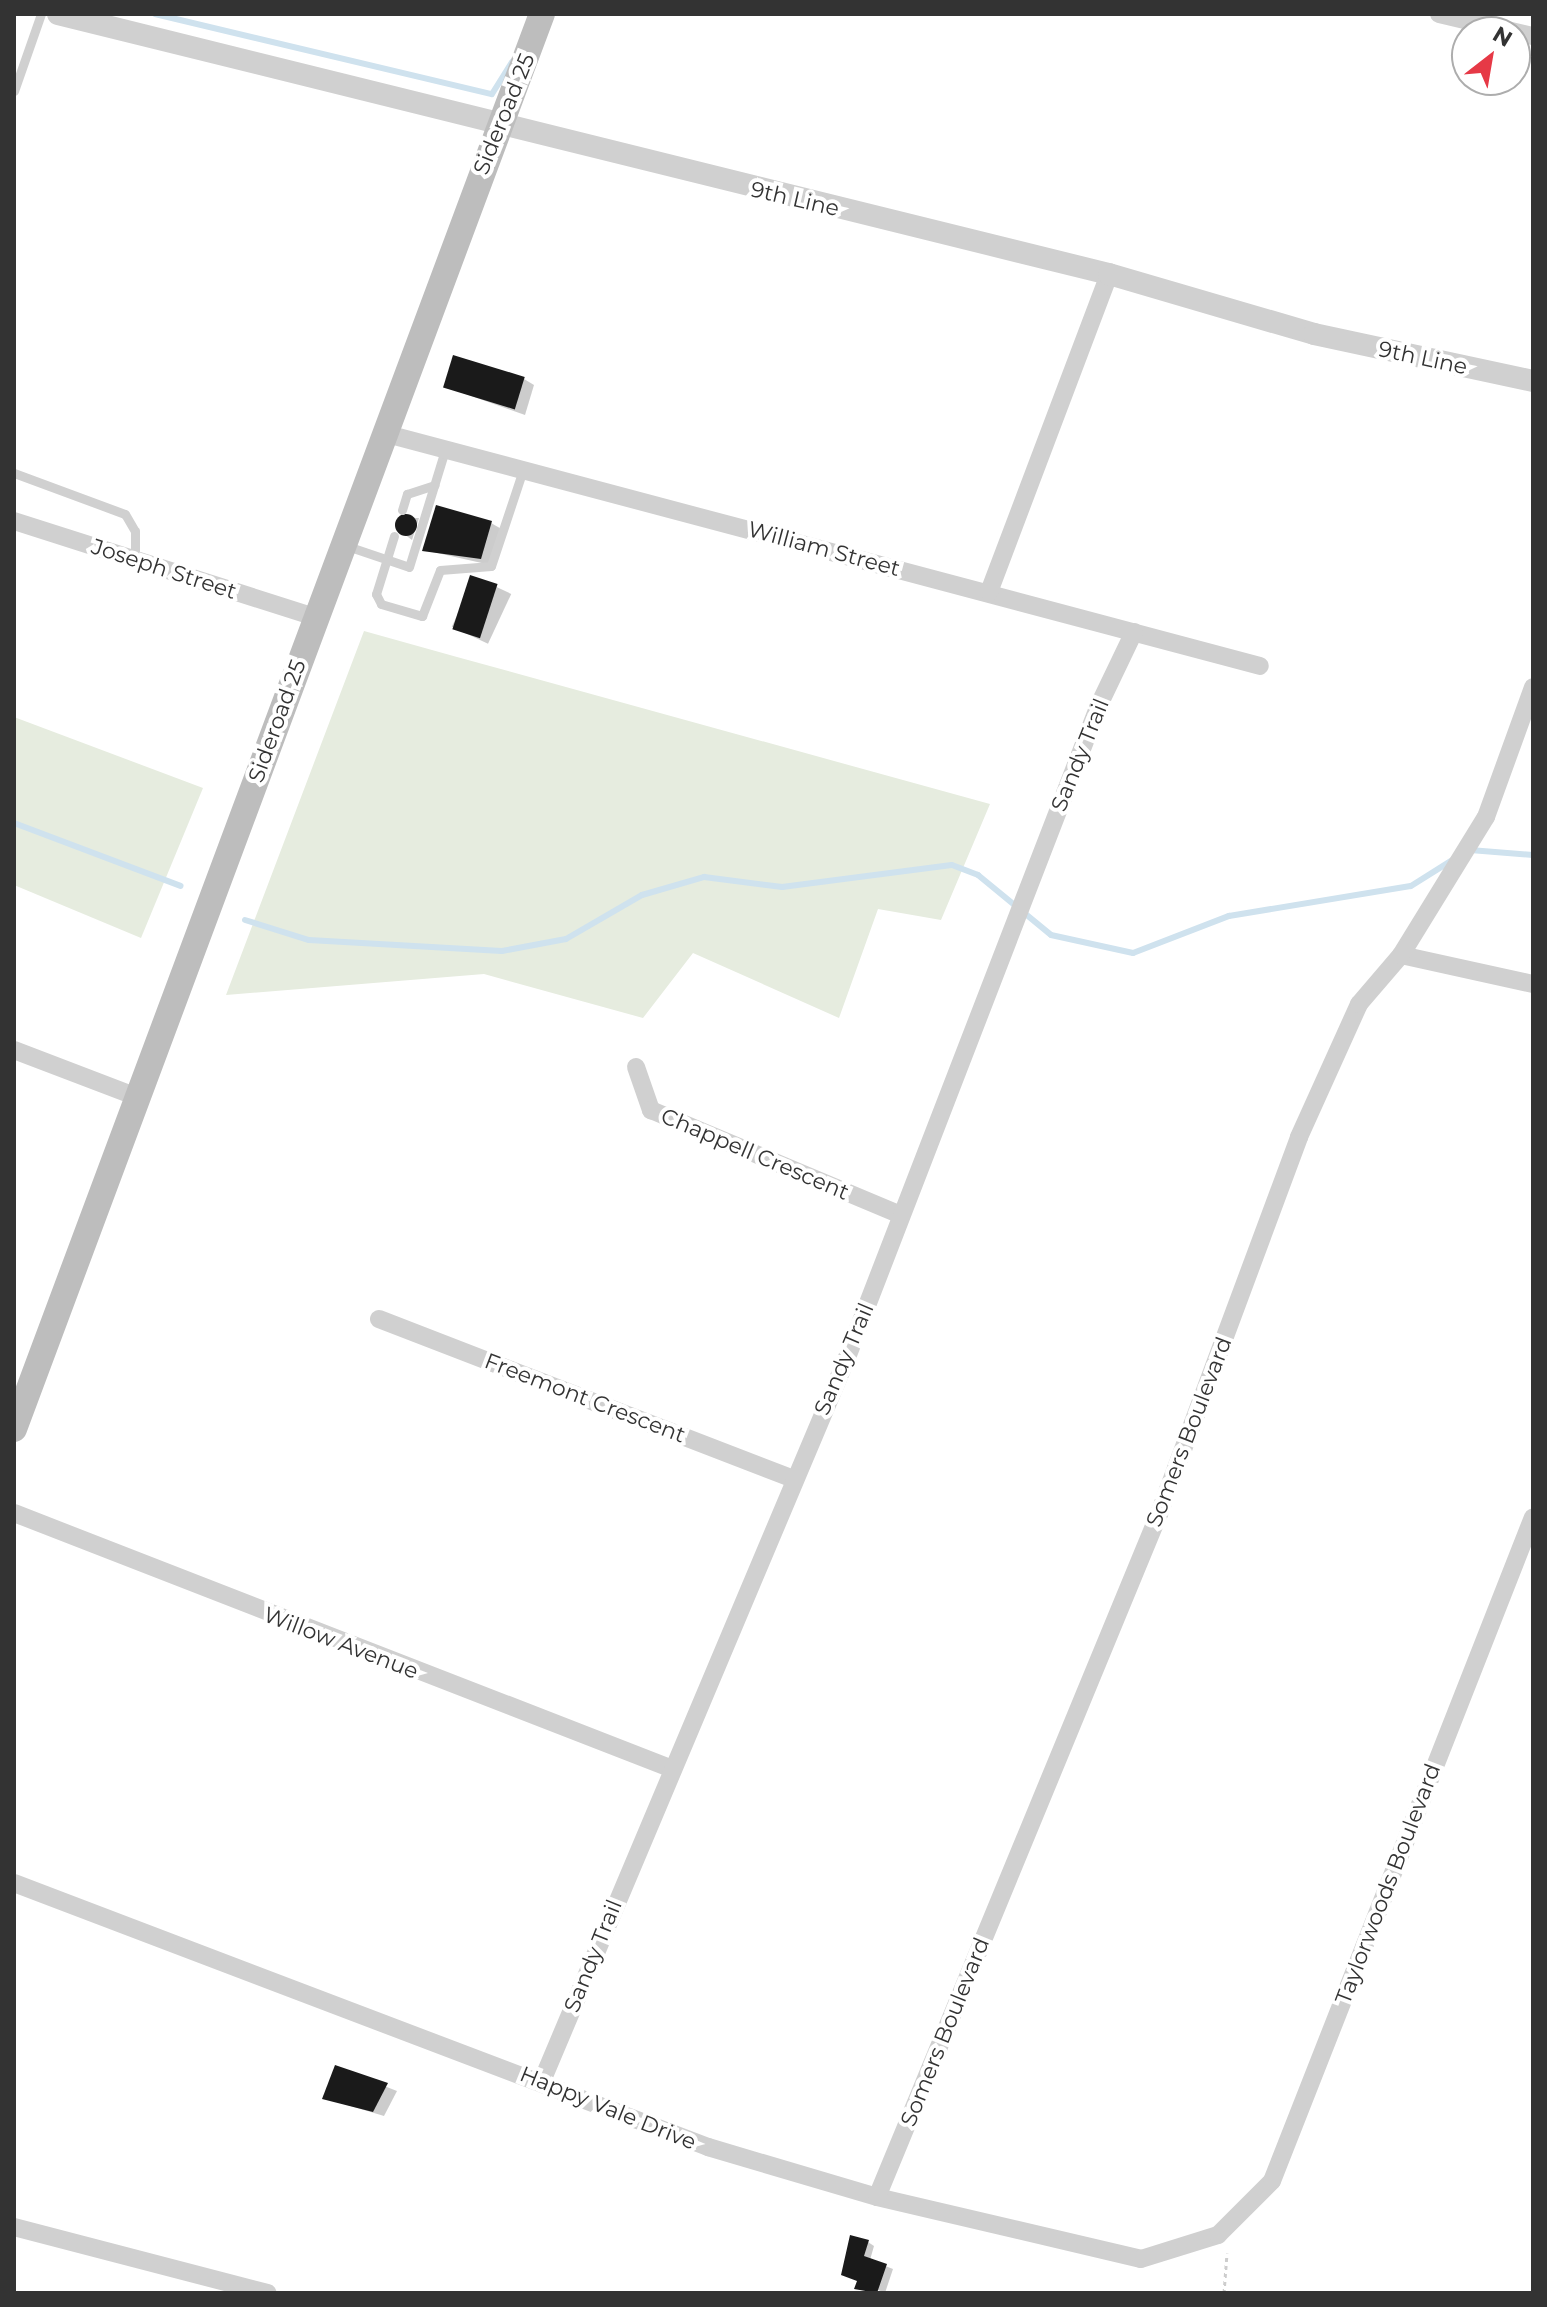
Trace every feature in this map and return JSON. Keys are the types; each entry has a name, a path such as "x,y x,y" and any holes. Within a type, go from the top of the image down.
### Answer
{"main road":[{"name":"Sideroad 25","path":"14,1429 140,1098 314,617 387,434 498,121 542,14"}],"street":[{"name":"9th Line","path":"58,14 117,19 498,121 1109,274 1314,334 1533,381"},
{"path":"1439,14 1533,36"},
{"path":"989,592 1109,274"},
{"name":"William Street","path":"387,434 1260,666"},
{"name":"Joseph Street","path":"14,521 314,617"},
{"name":"Sandy Trail","path":"542,2081 901,1215 1099,705 1134,632"},
{"name":"Somers Boulevard","path":"877,2197 1159,1514 1299,1137 1359,1004 1401,955 1486,817 1533,687"},
{"path":"1401,955 1533,984"},
{"path":"14,1050 140,1098"},
{"name":"Chappell Crescent","path":"636,1067 651,1110 901,1215"},
{"name":"Freemont Crescent","path":"379,1319 791,1478"},
{"name":"Willow Avenue","path":"14,1513 134,1566 670,1768"},
{"name":"Taylorwoods Boulevard","path":"1218,2235 1272,2181 1533,1517"},
{"name":"Happy Vale Drive","path":"14,1883 542,2081 708,2147 877,2197 1141,2259 1218,2235"},
{"path":"14,2227 268,2293"}],"lane":[{"path":"14,91 41,14"},
{"path":"343,545 409,567 445,450"},
{"path":"394,536 376,594 381,604 422,616 440,570 491,566 523,470"},
{"path":"14,473 125,514 135,531 135,560"},
{"path":"402,510 407,494 435,485"}],"path":[{"path":"1218,2235 1227,2245 1224,2293"}],"shaded area":[{"path":"364,631 990,804 941,920 878,909 839,1018 693,953 643,1018 484,974 226,995"},
{"path":"14,717 203,788 141,938 14,885"}],"building":[{"path":"453,355 525,377 515,409 443,388"},
{"path":"436,505 492,521 481,559 422,551"},
{"path":"406,514 414,517 417,525 414,533 406,536 398,533 395,525 398,517"},
{"path":"470,575 498,584 480,638 452,629"},
{"path":"335,2065 388,2083 373,2112 322,2099"},
{"path":"850,2235 869,2240 864,2256 887,2264 877,2293 854,2289 857,2281 841,2275"}],"waterway":[{"path":"155,14 492,94 512,62"},
{"path":"14,823 181,886"},
{"path":"1470,850 1533,855"},
{"path":"245,920 309,940 502,951 566,939 642,895 704,877 782,887 952,865 978,875 1051,935 1133,953 1229,916 1411,886 1454,859"}]}
